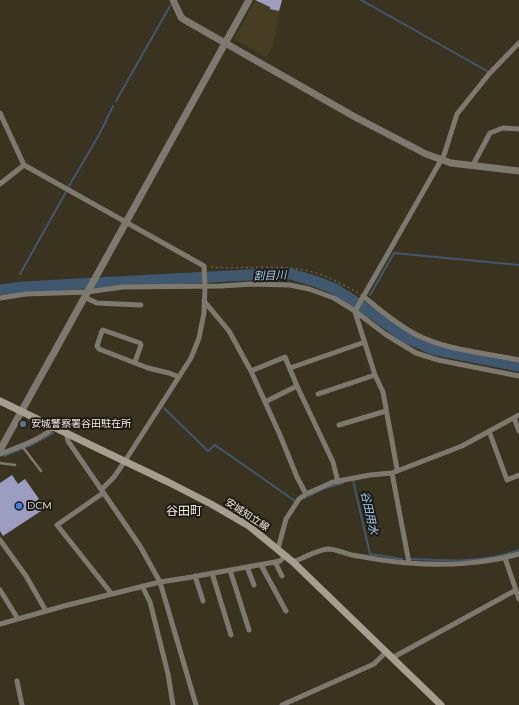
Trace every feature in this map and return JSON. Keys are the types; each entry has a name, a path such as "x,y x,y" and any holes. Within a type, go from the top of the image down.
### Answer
{"main road":[{"name":"安城知立線","path":"0,401 211,504 249,526 293,562 441,705"}],"street":[{"path":"0,450 249,0"},
{"path":"175,1 183,19 355,117 419,150 451,163 519,170"},
{"path":"398,469 383,392 364,342 355,311 441,160 457,114 489,74 519,43"},
{"path":"0,113 24,165 205,268 204,313 199,338 191,358 125,461 102,491 57,525 111,593"},
{"path":"473,165 490,133 498,128 519,129"},
{"path":"0,184 24,165"},
{"path":"0,298 26,294 85,295 123,287 205,284 267,284 300,286 334,298 355,311 404,347 416,353 438,360 519,376"},
{"path":"85,295 97,303 141,305"},
{"path":"363,296 404,328 429,341 455,348 519,360"},
{"path":"204,301 229,331 251,371 306,494"},
{"path":"135,362 141,345 140,343 103,330 102,331 97,346 99,349 135,362 179,377"},
{"path":"290,368 364,342"},
{"path":"251,371 285,357 333,462 338,482"},
{"path":"318,394 376,375"},
{"path":"266,402 298,386"},
{"path":"339,425 386,410"},
{"path":"277,548 286,519 299,499 306,494 333,482 370,475 392,473 398,469 462,446 519,415"},
{"path":"514,418 519,431"},
{"path":"0,454 22,446 50,431 53,427"},
{"path":"489,431 507,480 519,475"},
{"path":"66,433 68,441 140,546 160,582 196,705"},
{"path":"392,473 409,563"},
{"path":"0,540 26,576 46,611"},
{"path":"293,562 321,550 329,549 353,555 409,563 443,564 484,562 519,554"},
{"path":"0,624 111,593 160,582 280,561 285,556"},
{"path":"505,558 519,600"},
{"path":"275,562 282,576"},
{"path":"261,565 286,611"},
{"path":"247,567 254,585"},
{"path":"230,570 249,630"},
{"path":"212,573 231,635"},
{"path":"195,576 203,601"},
{"path":"142,586 150,602 168,674 173,705"},
{"path":"0,590 18,619"},
{"path":"392,658 516,590"},
{"path":"282,705 374,664 386,652"},
{"path":"18,681 22,705"}],"lane":[{"path":"22,446 41,471"},
{"path":"0,463 15,465"}],"path":[{"path":"205,268 282,267 306,270 342,284 363,296"}],"shaded area":[{"path":"256,0 282,0 273,46 266,57 234,39"}],"building":[{"path":"255,0 282,0 279,11 270,9 270,7"},
{"name":"DCM","path":"12,475 18,484 25,479 39,499 35,502 41,511 3,536 0,531 0,483"}],"waterway":[{"path":"361,0 487,71"},
{"path":"116,101 170,6"},
{"path":"69,186 99,135 113,106"},
{"path":"20,274 66,192"},
{"path":"370,295 394,253 519,265"},
{"name":"割目川","path":"0,290 23,287 266,274 291,274 335,289 405,337 432,349 519,366"},
{"name":"割目川","path":"21,283 23,287"},
{"name":"谷田用水","path":"164,408 208,451 215,445 295,501"},
{"name":"谷田用水","path":"4,456 31,445 53,433"},
{"name":"谷田用水","path":"353,480 370,554 402,559"},
{"name":"谷田用水","path":"304,498 325,488 343,483"},
{"name":"谷田用水","path":"411,559 479,559 519,550"}],"place":[{"name":"安城警察署谷田駐在所","path":"23,424"},
{"name":"DCM","path":"19,506"}],"district":[{"name":"谷田町","path":"184,511"}]}
